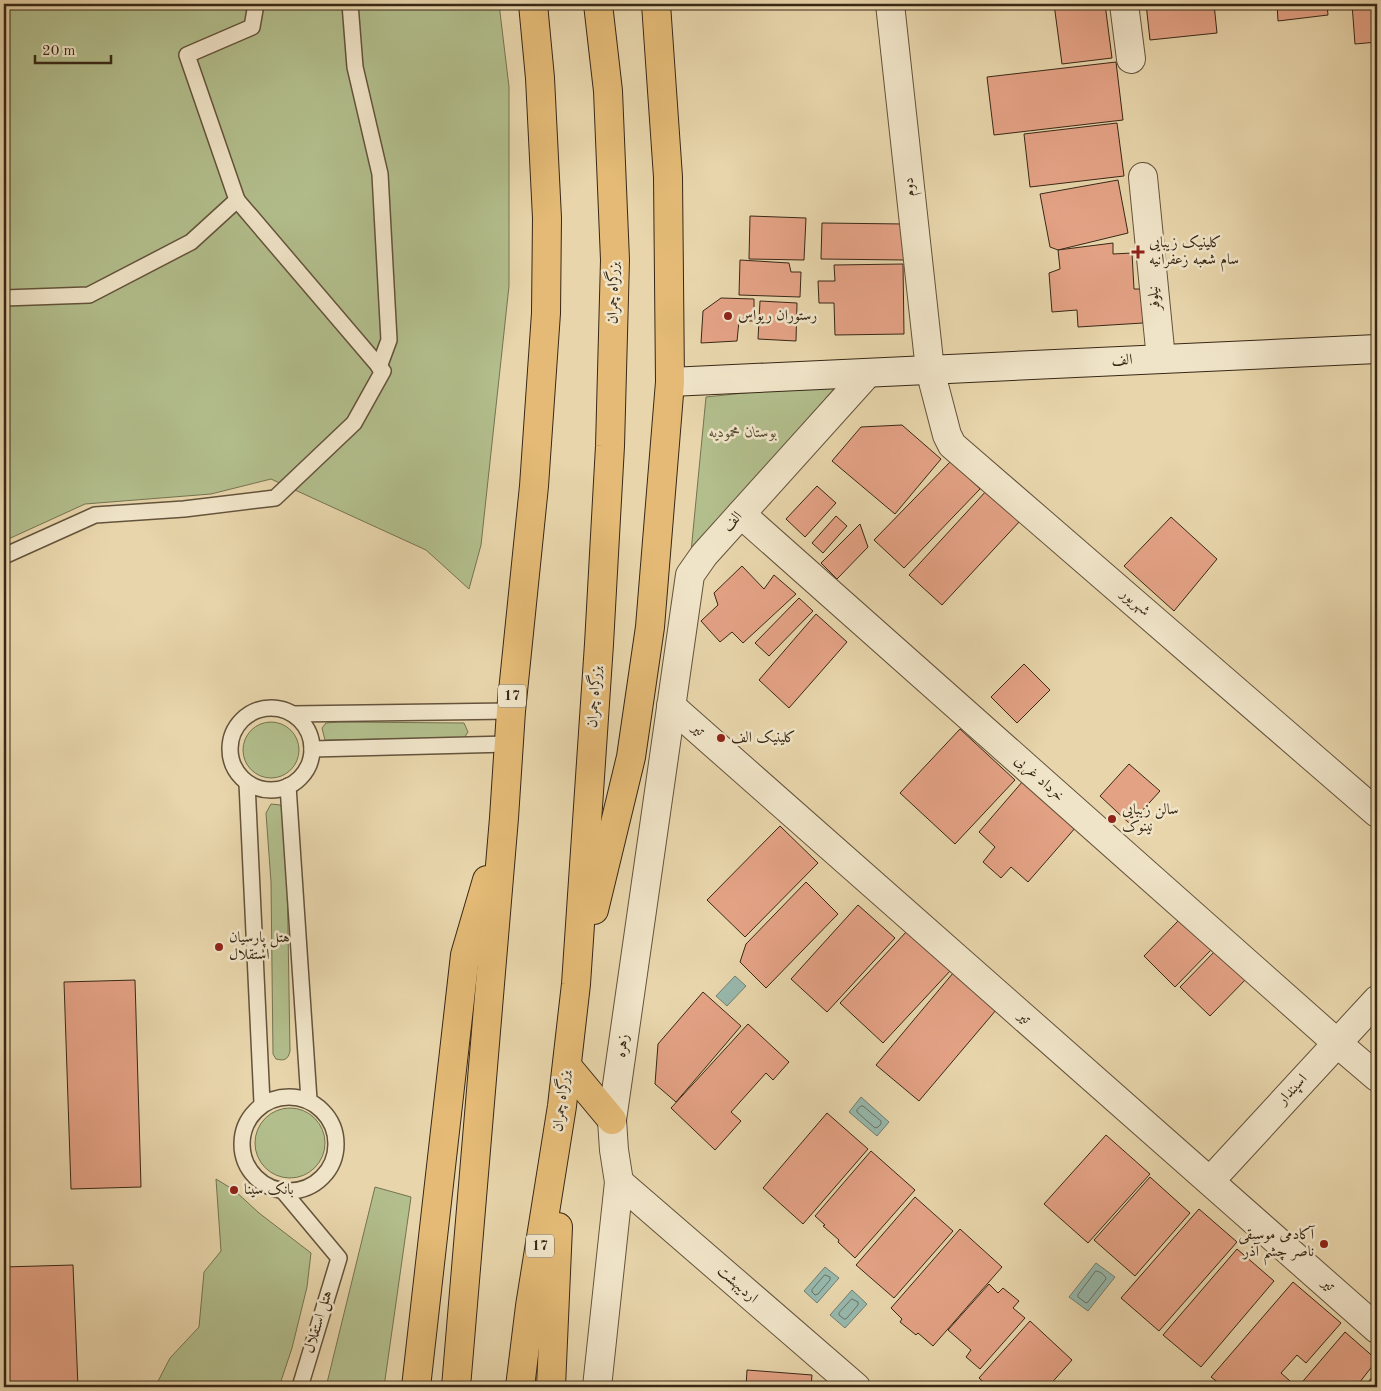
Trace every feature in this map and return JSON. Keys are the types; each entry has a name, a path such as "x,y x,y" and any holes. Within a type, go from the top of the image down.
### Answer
{"highway":[{"name":"17","path":"456,1387 504,818 508,744 534,486 546,314 547,209 540,78 533,4"},
{"name":"بزرگراه چمران","path":"520,1387 530,1306 562,1106 576,984 610,456 615,260 608,91 598,4"},
{"path":"576,984 631,757 650,627 670,382 668,177 656,4"},
{"path":"416,1387 465,955 504,818"},
{"path":"566,1066 612,1120"},
{"path":"551,1387 562,1106"}],"street":[{"name":"دوم","path":"890,4 930,370"},
{"path":"1124,4 1131,59"},
{"name":"نیلوفر","path":"1143,177 1161,359"},
{"name":"الف","path":"670,382 1377,349"},
{"name":"شهریور","path":"930,370 944,425 952,445 1377,813"},
{"name":"الف","path":"671,706 690,575 704,555 868,373"},
{"name":"خرداد غربی","path":"741,514 1377,1077"},
{"name":"زهره","path":"597,1387 619,1182 612,1120 671,706"},
{"name":"تیر","path":"671,706 1377,1329"},
{"name":"اسپندار","path":"1210,1181 1377,1000"},
{"name":"اردیبهشت","path":"619,1182 833,1378 856,1387"}],"lane":[{"path":"4,556 95,515 184,509 275,498 354,423 382,371 236,200 187,55 252,27 256,4"},
{"path":"350,4 355,67 380,174 389,340 379,367"},
{"path":"4,298 89,296 191,242 236,200"},
{"path":"293,714 303,724 310,736 312,749 310,761 305,771 288,786 274,790 260,789 247,783 237,773 231,760 230,746 233,732 241,720 252,712 266,708 280,709 293,714 511,711"},
{"path":"312,749 508,744"},
{"path":"247,783 262,1103"},
{"path":"288,786 309,1100"},
{"path":"293,1096 309,1100 321,1108 336,1134 336,1150 332,1164 312,1186 297,1191 282,1191 267,1186 254,1176 244,1162 241,1146 243,1129 250,1114 262,1103 277,1097 293,1096"},
{"name":"هتل استقلال","path":"282,1191 339,1258 300,1387"}],"green space":[{"path":"4,4 499,4 509,87 509,286 481,545 469,589 426,550 271,479 211,494 85,504 4,541"},
{"name":"بوستان محمودیه","path":"839,383 691,552 706,397"},
{"path":"265,722 277,722 287,726 295,734 299,750 295,766 287,774 277,778 265,778 255,774 247,766 243,756 243,744 247,734 255,726"},
{"path":"326,723 464,723 468,732 464,738 325,740 322,728"},
{"path":"271,804 280,805 286,810 290,1051 287,1058 281,1060 276,1059 273,1054 271,882 266,813"},
{"path":"283,1108 297,1108 310,1113 320,1123 325,1136 325,1150 320,1163 310,1173 297,1178 283,1178 270,1173 260,1163 255,1150 255,1136 260,1123 270,1113"},
{"path":"216,1179 234,1190 259,1213 311,1253 307,1287 292,1348 279,1387 155,1387 170,1358 199,1327 204,1272 221,1251"},
{"path":"375,1187 411,1197 384,1387 326,1387"}],"water":[{"path":"735,976 746,986 727,1006 716,996"},
{"path":"861,1097 889,1122 877,1136 849,1112"},
{"path":"1096,1263 1115,1277 1088,1311 1069,1297"},
{"path":"825,1267 839,1278 817,1303 804,1291"},
{"path":"852,1290 867,1304 845,1328 830,1315"}],"building":[{"path":"1054,4 1105,4 1112,58 1062,64"},
{"path":"1146,4 1214,4 1217,33 1150,40"},
{"path":"1277,4 1327,4 1328,15 1278,21"},
{"path":"1352,4 1377,4 1377,42 1355,44"},
{"path":"1116,62 1123,120 994,135 987,77"},
{"path":"1117,123 1124,176 1030,187 1024,134"},
{"path":"1118,180 1128,233 1058,250 1050,247 1040,194"},
{"path":"750,216 806,218 804,260 749,259"},
{"path":"822,223 905,224 904,260 821,259"},
{"path":"1113,243 1113,254 1132,253 1134,289 1141,289 1143,323 1078,327 1077,310 1052,312 1049,273 1060,269 1058,250"},
{"path":"740,260 789,263 791,272 801,272 800,297 739,295"},
{"path":"903,264 904,334 835,335 834,303 819,303 818,281 835,281 834,265"},
{"name":"رستوران ریواس","path":"721,298 754,299 754,321 739,321 737,341 701,343 703,311"},
{"path":"760,301 797,303 796,341 758,339"},
{"path":"902,425 941,459 895,514 832,461 861,427"},
{"path":"951,461 980,489 904,568 874,540"},
{"path":"817,486 836,503 805,537 786,519"},
{"path":"987,490 1020,521 942,605 909,575"},
{"path":"836,516 847,526 823,553 812,543"},
{"path":"1171,517 1217,559 1174,611 1124,566"},
{"path":"860,524 868,547 837,579 821,563"},
{"path":"742,566 764,589 774,575 796,594 743,643 732,632 720,642 701,621 718,605 714,593"},
{"path":"799,598 813,611 769,656 755,643"},
{"path":"816,614 847,642 789,708 759,680"},
{"path":"1024,664 1050,690 1017,723 991,697"},
{"path":"960,729 1015,780 955,844 900,793"},
{"path":"1129,764 1160,791 1130,824 1100,796"},
{"path":"1023,781 1076,827 1028,882 1011,867 1001,878 983,862 995,847 979,832"},
{"path":"780,826 818,863 745,937 707,900"},
{"path":"806,882 838,914 766,988 740,962 746,944"},
{"path":"858,905 895,938 827,1012 791,979"},
{"path":"1179,920 1211,950 1175,987 1144,956"},
{"path":"908,930 951,970 883,1043 840,1003"},
{"path":"1218,948 1248,977 1210,1016 1180,987"},
{"path":"959,966 1002,1003 919,1101 876,1065"},
{"path":"135,980 141,1187 71,1189 64,982"},
{"path":"703,992 741,1026 676,1102 655,1084 658,1044"},
{"path":"748,1024 789,1062 773,1080 766,1073 731,1112 741,1121 715,1150 671,1108"},
{"path":"827,1113 868,1149 803,1224 763,1188"},
{"path":"1106,1135 1150,1174 1088,1243 1044,1204"},
{"path":"871,1151 915,1190 855,1258 815,1216"},
{"path":"1150,1177 1190,1213 1135,1276 1094,1240"},
{"path":"915,1197 953,1231 894,1298 856,1265"},
{"path":"1199,1209 1237,1242 1159,1331 1121,1298"},
{"path":"960,1229 1002,1267 933,1346 918,1333 916,1335 900,1322 902,1319 891,1308"},
{"path":"1237,1249 1274,1281 1201,1367 1163,1335"},
{"path":"73,1265 78,1387 4,1387 4,1267"},
{"path":"1293,1282 1341,1323 1306,1363 1297,1355 1281,1373 1290,1381 1285,1387 1224,1387 1211,1377"},
{"path":"989,1284 998,1293 1003,1288 1019,1301 1013,1308 1025,1318 980,1369 966,1357 971,1350 948,1330"},
{"path":"1030,1321 1072,1360 1048,1387 989,1387 979,1378"},
{"path":"1345,1332 1377,1360 1356,1387 1298,1387"},
{"path":"747,1370 812,1375 811,1387 746,1387"},
{"path":"1377,1371 1377,1387 1364,1387"}],"place":[{"name":"کلینیک زیبایی سام شعبه زعفرانیه","path":"1138,252"},
{"name":"رستوران ریواس","path":"728,316"},
{"name":"کلینیک الف","path":"721,738"},
{"name":"سالن زیبایی نینوک","path":"1112,819"},
{"name":"هتل پارسیان استقلال","path":"219,947"},
{"name":"بانک سینا","path":"234,1190"},
{"name":"آکادمی موسیقی ناصر چشم آذر","path":"1324,1244"}]}
